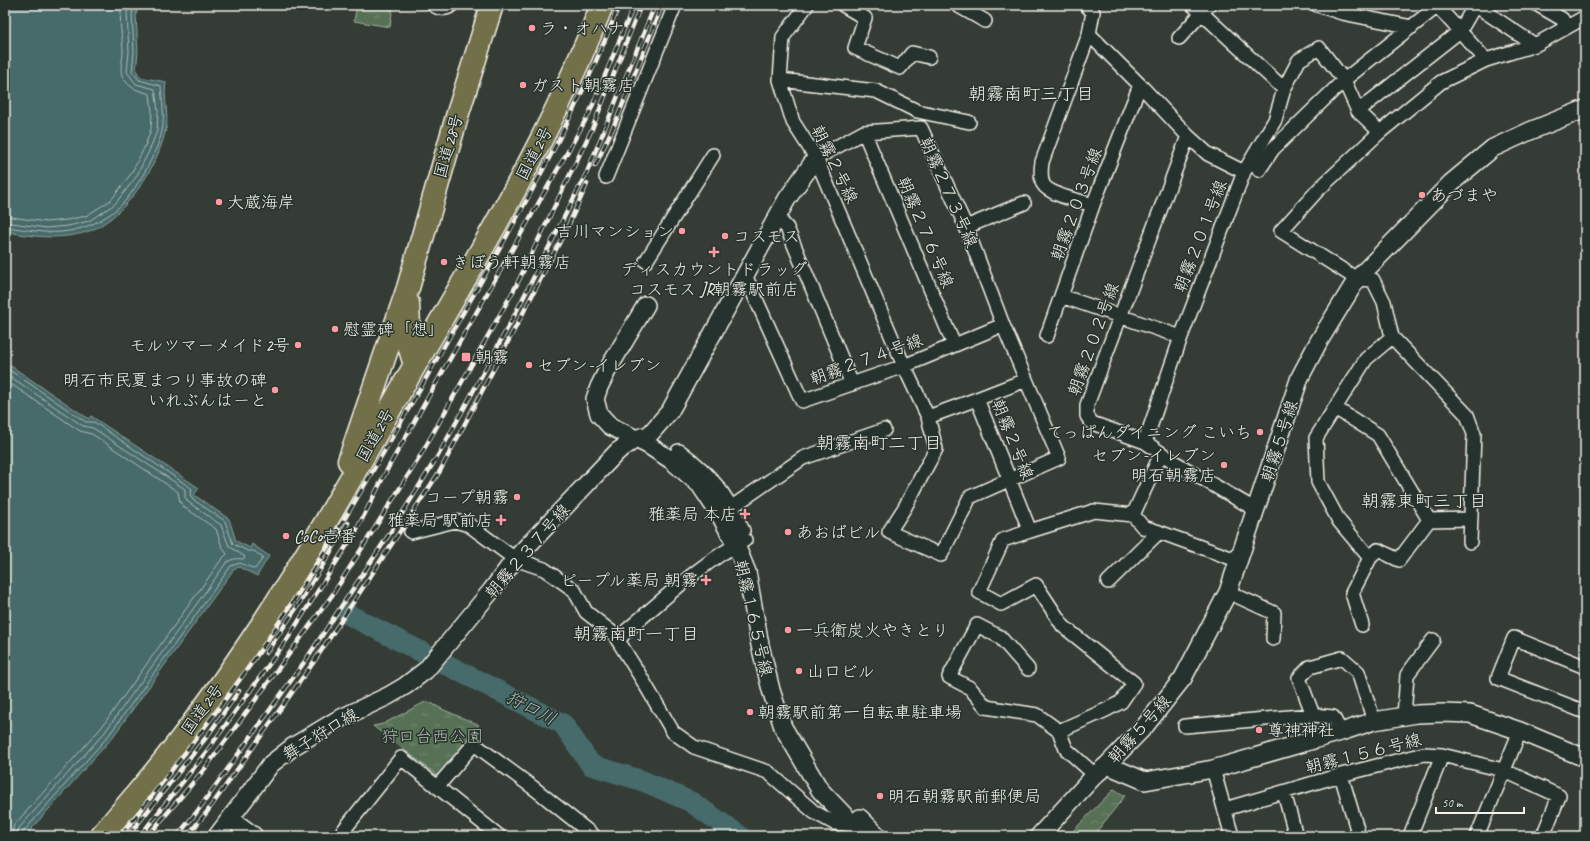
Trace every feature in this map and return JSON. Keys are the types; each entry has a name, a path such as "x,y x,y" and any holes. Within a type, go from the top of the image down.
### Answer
{"highway":[{"name":"国道28号","path":"341,495 346,470 408,299 458,113 492,5"},
{"name":"国道2号","path":"101,836 166,758 215,692 262,625 302,563 441,320 533,155 575,71 602,5"},
{"name":"国道28号","path":"408,299 410,349 415,365"},
{"path":"408,299 412,317 420,322 430,323 441,320"}],"street":[{"path":"433,5 442,9 452,5"},
{"path":"606,177 675,5"},
{"name":"朝霧２号線","path":"807,5 783,37 780,80 793,122 816,158 904,366 928,418 977,399 1030,531"},
{"path":"842,5 865,18 855,48 900,68 912,52 929,57"},
{"path":"957,5 985,20"},
{"path":"1086,5 1094,12 1089,34 1042,162 1041,175 1044,185 1053,193 1093,205"},
{"path":"1317,5 1342,13 1412,27"},
{"path":"1538,5 1562,19 1566,27"},
{"path":"1259,170 1273,149 1344,80 1438,6 1486,60"},
{"path":"1358,111 1460,31 1475,6 1535,45"},
{"path":"1179,38 1201,8 1284,88"},
{"path":"1470,542 1474,434 1467,415 1392,337 1384,302 1373,280 1357,279 1281,231 1318,190 1380,132 1441,82 1486,60 1535,45 1585,17"},
{"name":"朝霧２０１号線","path":"1089,34 1188,136 1208,154 1244,172 1181,338 1145,442"},
{"path":"1244,172 1275,120 1284,88 1299,60 1318,48 1344,80 1358,111 1380,132"},
{"path":"780,80 876,91 917,111 969,122"},
{"name":"朝霧２０３号線","path":"1047,336 1093,205 1140,85"},
{"name":"朝霧５号線","path":"1039,836 1145,726 1183,678 1228,592 1240,561 1300,377 1319,341 1357,279 1452,183 1493,148 1530,131 1585,109"},
{"name":"朝霧２７３号線","path":"643,436 670,410 787,199 816,158 864,132 921,128 966,227 1003,325 1059,458 1010,479"},
{"name":"朝霧２７６号線","path":"864,132 954,345"},
{"name":"朝霧２０２号線","path":"1188,136 1087,405 1087,416 1092,423 1145,442 1161,454 1256,510"},
{"path":"646,261 713,155"},
{"path":"966,227 1024,203"},
{"path":"777,217 787,228 852,384"},
{"name":"朝霧２７４号線","path":"745,276 802,401 904,366 1003,325"},
{"path":"1061,296 1181,338"},
{"name":"朝霧１６５号線","path":"646,305 598,387 595,399 599,414 610,426 643,436 700,485 725,512 756,569 779,683 798,733 828,785 878,836"},
{"path":"1370,558 1339,521 1318,482 1316,438 1366,359 1392,337"},
{"path":"977,399 1026,380"},
{"path":"1336,408 1378,435 1429,520"},
{"path":"928,418 936,449 906,507 888,532 941,555 970,496 1010,479"},
{"path":"725,512 803,458 884,430"},
{"name":"朝霧２３７号線","path":"426,670 491,592 515,559 618,451 643,436"},
{"path":"1133,515 1161,454"},
{"path":"1059,731 1121,702 1134,683 1063,626 1036,585 1001,604 979,592 1003,540 1094,511 1133,515 1143,527 1240,561"},
{"path":"1429,520 1470,519"},
{"path":"1362,625 1352,593 1370,558 1378,550 1399,560 1429,520"},
{"path":"411,532 455,521 469,525 515,559 544,569 574,590 586,612 614,634 642,678 673,732 694,747 768,772 814,812 834,823 858,830"},
{"path":"1108,582 1159,532"},
{"path":"618,641 626,631 685,581 740,542"},
{"name":"朝霧１６５号線","path":"740,542 760,645 771,690 783,727 820,790 858,830"},
{"path":"1228,592 1274,613 1273,639"},
{"path":"1028,669 1000,637 977,625 948,677 970,688 986,707 1037,715 1059,731 1066,749 1101,770 1145,781 1213,768 1341,732 1374,720 1437,713 1470,714 1520,731 1585,758"},
{"path":"1585,667 1514,638 1498,678 1585,712"},
{"path":"1404,716 1407,675 1433,640"},
{"path":"1313,716 1299,678 1310,667 1342,658 1358,672 1374,720"},
{"name":"舞子狩口線","path":"217,836 271,764 294,746 337,720 406,686 426,670"},
{"path":"1185,726 1313,716 1333,717 1341,732"},
{"path":"1477,836 1520,731"},
{"path":"437,787 474,744 535,789 594,836"},
{"name":"朝霧１５６号線","path":"1224,809 1284,793 1341,775 1424,754 1442,755 1503,770 1559,796 1543,836"},
{"path":"1410,836 1442,755"},
{"path":"339,836 401,758 499,836"},
{"path":"1213,768 1232,836"},
{"path":"1341,775 1359,836"},
{"path":"1284,793 1296,836"},
{"path":"231,819 254,836"}],"green space":[{"path":"357,5 393,5 390,27 354,21"},
{"name":"狩口台西公園","path":"427,701 479,725 442,775 437,775 373,726 383,724"},
{"path":"1114,789 1125,796 1093,836 1068,836"}],"water":[{"path":"5,5 140,5 136,14 138,52 136,70 140,77 166,82 165,95 167,121 165,133 155,161 138,189 116,214 105,223 92,230 71,236 49,237 20,234 5,230"},
{"path":"5,362 89,419 91,416 199,488 194,495 229,519 236,541 250,548 252,544 269,556 257,576 239,567 234,569 112,738 25,836 5,836"}],"waterway":[{"name":"狩口川","path":"349,615 563,724 591,765 643,781 691,802 740,836"}],"railway":[{"path":"121,836 253,661 281,621 333,538 522,209 584,88 619,5"},
{"path":"140,836 207,751 288,638 356,531 388,468 589,114 634,5"},
{"path":"148,836 207,766 333,594 419,458 516,286 592,129 641,5"},
{"path":"177,836 196,813 305,661 390,533 439,454 513,318 587,172 655,5"},
{"path":"595,166 616,121 662,5"},
{"path":"187,836 207,812 313,663 440,471 568,226 587,184"},
{"path":"266,653 299,604 348,523"},
{"path":"128,836 208,735 239,691"}],"place":[{"name":"ラ・オハナ","path":"532,28"},
{"name":"ガスト朝霧店","path":"523,85"},
{"name":"あづまや","path":"1422,195"},
{"name":"大蔵海岸","path":"219,202"},
{"name":"吉川マンション","path":"682,231"},
{"name":"コスモス","path":"725,236"},
{"name":"ディスカウントドラッグ コスモス JR朝霧駅前店","path":"714,252"},
{"name":"きぼう軒朝霧店","path":"444,262"},
{"name":"慰霊碑「想」","path":"335,329"},
{"name":"モルツマーメイド2号","path":"298,345"},
{"name":"朝霧","path":"466,357"},
{"name":"セブン-イレブン","path":"529,365"},
{"name":"明石市民夏まつり事故の碑 いれぶんはーと","path":"275,390"},
{"name":"てっぱんダイニング こいち","path":"1260,432"},
{"name":"セブン-イレブン 明石朝霧店","path":"1224,465"},
{"name":"コープ朝霧","path":"517,497"},
{"name":"雅薬局 本店","path":"745,514"},
{"name":"雅薬局 駅前店","path":"501,520"},
{"name":"あおばビル","path":"788,532"},
{"name":"CoCo壱番","path":"286,536"},
{"name":"ピープル薬局 朝霧","path":"706,580"},
{"name":"一兵衛炭火やきとり","path":"788,630"},
{"name":"山口ビル","path":"799,671"},
{"name":"朝霧駅前第一自転車駐車場","path":"750,712"},
{"name":"尊神神社","path":"1259,730"},
{"name":"明石朝霧駅前郵便局","path":"880,796"}],"district":[{"name":"朝霧南町三丁目","path":"1031,94"},
{"name":"朝霧南町二丁目","path":"879,443"},
{"name":"朝霧東町三丁目","path":"1424,501"},
{"name":"朝霧南町一丁目","path":"636,634"}]}
